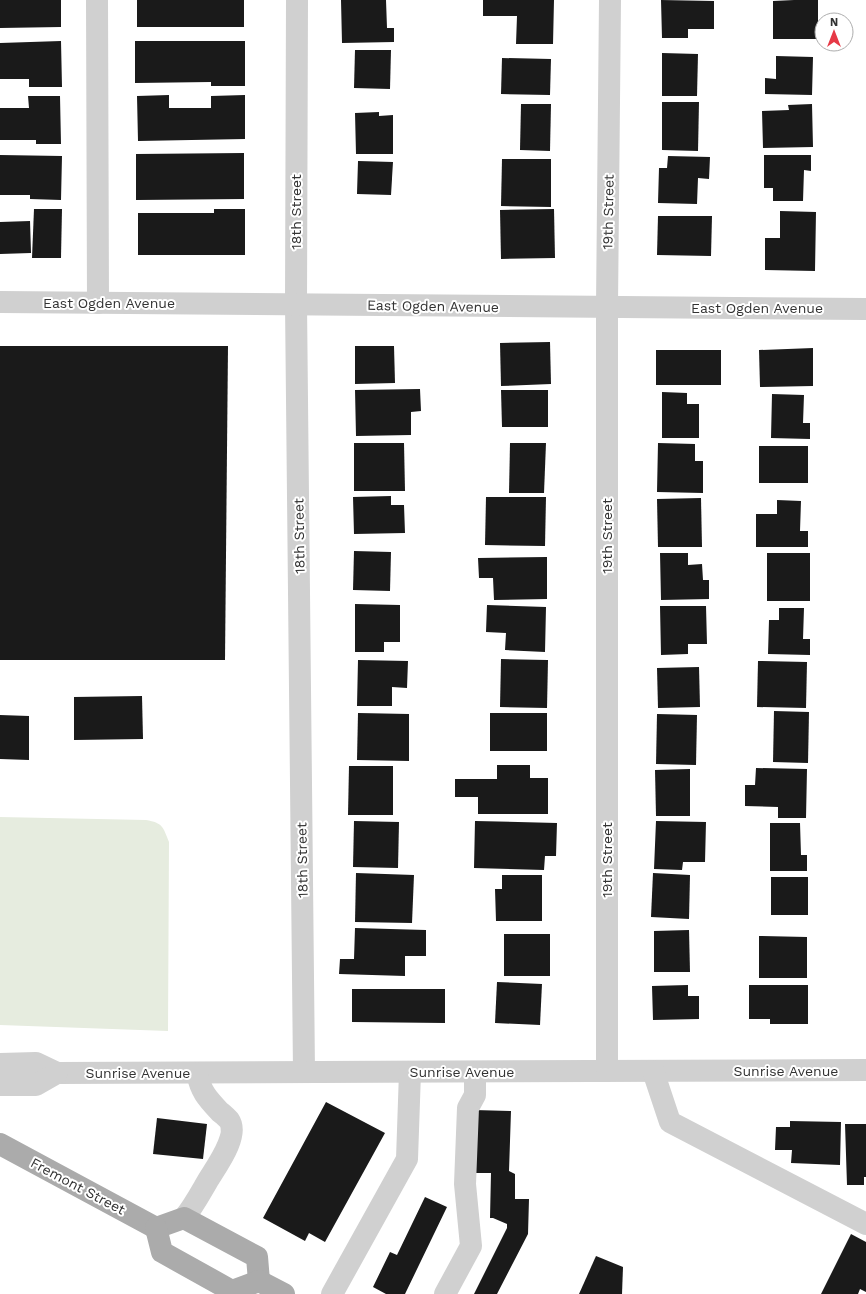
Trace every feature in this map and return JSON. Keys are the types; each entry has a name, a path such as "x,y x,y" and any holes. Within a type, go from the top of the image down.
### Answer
{"main road":[{"name":"Fremont Street","path":"0,1144 156,1228"},
{"path":"259,1281 257,1257 184,1218 156,1228 162,1252 232,1291 259,1281 284,1294"}],"street":[{"path":"97,0 98,303"},
{"name":"18th Street","path":"297,0 296,304 304,1072"},
{"name":"19th Street","path":"607,1071 607,306 610,0"},
{"name":"East Ogden Avenue","path":"0,302 866,309"},
{"name":"Sunrise Avenue","path":"0,1064 36,1063 57,1074"},
{"name":"Sunrise Avenue","path":"0,1085 36,1085 57,1074 866,1070"},
{"path":"653,1071 670,1122 866,1224"},
{"path":"332,1294 407,1159 410,1072"},
{"path":"445,1294 471,1246 465,1184 468,1108 475,1095 475,1072"},
{"path":"184,1218 217,1167 226,1150 231,1132 231,1126 228,1120 207,1098 200,1087 197,1073"}],"shaded area":[{"path":"0,817 146,820 162,826 169,842 168,1031 0,1025"}],"building":[{"path":"0,0 61,0 61,27 0,28"},
{"path":"137,0 244,0 244,27 137,27"},
{"path":"341,0 386,0 387,28 394,28 394,42 342,43"},
{"path":"483,0 554,0 553,44 516,44 517,16 483,16"},
{"path":"661,0 714,1 714,29 688,29 688,38 662,38"},
{"path":"818,0 818,12 814,12 814,39 773,39 773,1"},
{"path":"61,41 62,87 29,87 29,79 0,79 0,43"},
{"path":"135,41 245,41 245,86 211,86 211,82 135,83"},
{"path":"355,50 391,50 390,89 354,88"},
{"path":"662,53 698,54 697,96 662,96"},
{"path":"776,56 813,57 812,95 765,94 765,78 776,79"},
{"path":"502,58 551,59 550,95 501,94"},
{"path":"169,95 169,108 211,108 211,96 245,95 245,139 138,141 137,96"},
{"path":"28,96 60,96 61,144 36,144 36,140 0,140 0,108 29,108"},
{"path":"662,102 699,102 698,151 662,150"},
{"path":"521,104 551,104 550,151 520,150"},
{"path":"812,104 813,147 763,148 762,111 789,110 788,105"},
{"path":"379,112 379,116 393,115 393,154 356,154 355,113"},
{"path":"244,153 244,199 136,200 136,154"},
{"path":"0,155 62,156 61,200 30,199 30,195 0,195"},
{"path":"764,155 811,155 811,171 804,170 803,201 773,201 773,188 764,188"},
{"path":"668,156 710,157 709,179 698,178 697,204 658,203 659,168 667,168"},
{"path":"502,159 551,159 551,207 501,206"},
{"path":"358,161 393,162 391,195 357,194"},
{"path":"34,209 62,209 61,258 32,258"},
{"path":"214,209 245,209 245,255 138,255 138,213 214,213"},
{"path":"554,209 555,258 501,259 500,210"},
{"path":"780,211 816,212 815,271 765,270 765,238 780,238"},
{"path":"658,216 712,216 711,256 657,255"},
{"path":"30,221 31,253 0,254 0,222"},
{"path":"550,342 551,384 501,386 500,343"},
{"path":"0,346 228,346 225,660 0,660"},
{"path":"355,346 394,346 395,383 355,384"},
{"path":"813,348 813,386 760,387 759,350"},
{"path":"656,350 721,350 721,385 656,385"},
{"path":"420,389 421,411 411,412 411,435 356,436 355,390"},
{"path":"501,390 548,390 548,427 502,427"},
{"path":"662,392 687,393 687,404 699,404 699,438 662,438"},
{"path":"772,394 804,395 803,423 810,423 810,439 771,438"},
{"path":"354,443 404,443 405,491 354,491"},
{"path":"510,443 546,443 544,493 509,493"},
{"path":"658,443 695,444 695,461 703,461 703,493 657,492"},
{"path":"759,446 808,446 808,483 759,483"},
{"path":"391,496 391,505 404,505 405,533 354,534 353,497"},
{"path":"486,497 546,497 545,546 485,545"},
{"path":"701,498 702,547 658,547 657,499"},
{"path":"777,500 801,501 800,531 808,531 808,547 756,547 756,514 777,514"},
{"path":"354,551 391,552 390,591 353,590"},
{"path":"660,553 688,553 688,565 702,564 703,580 709,580 709,599 661,600"},
{"path":"767,553 810,553 810,601 767,601"},
{"path":"547,557 547,599 494,600 493,578 479,578 478,558"},
{"path":"355,604 400,605 400,642 384,642 384,652 355,652"},
{"path":"487,605 546,607 545,652 505,650 506,633 486,632"},
{"path":"660,606 706,606 707,644 688,644 688,654 661,655"},
{"path":"779,608 804,608 803,639 810,639 810,655 768,654 769,620 779,620"},
{"path":"501,659 548,660 547,708 500,707"},
{"path":"358,660 408,661 407,688 392,687 392,706 357,706"},
{"path":"758,661 807,662 806,708 757,707"},
{"path":"699,667 700,707 658,708 657,668"},
{"path":"142,696 143,739 74,740 74,697"},
{"path":"774,711 809,712 808,763 773,762"},
{"path":"358,713 409,714 409,761 357,760"},
{"path":"490,713 547,713 547,751 490,751"},
{"path":"657,714 697,715 696,765 656,764"},
{"path":"0,715 29,716 29,760 0,759"},
{"path":"497,765 530,765 530,778 548,778 548,814 478,814 478,797 455,797 455,779 497,779"},
{"path":"349,766 393,766 393,815 348,815"},
{"path":"756,768 807,769 806,818 778,818 778,807 745,806 745,785 755,785"},
{"path":"690,769 690,816 656,816 655,770"},
{"path":"354,821 399,822 398,868 353,867"},
{"path":"475,821 557,823 556,856 545,856 544,870 474,868"},
{"path":"656,821 706,822 705,862 683,862 682,870 654,869"},
{"path":"770,823 800,823 801,855 807,855 807,871 770,871"},
{"path":"356,873 414,875 412,923 355,922"},
{"path":"653,873 690,875 689,919 651,917"},
{"path":"502,875 542,875 542,921 496,921 495,889 502,889"},
{"path":"771,877 808,877 808,915 771,915"},
{"path":"355,928 426,930 426,956 405,956 405,976 339,974 340,959 354,959"},
{"path":"689,930 690,972 654,972 654,931"},
{"path":"504,934 550,934 550,976 504,976"},
{"path":"759,936 807,937 807,978 759,978"},
{"path":"497,982 542,984 540,1025 495,1023"},
{"path":"688,985 688,996 699,996 699,1019 653,1020 652,986"},
{"path":"749,985 808,985 808,1024 770,1024 770,1019 749,1019"},
{"path":"352,989 445,989 445,1023 352,1022"},
{"path":"326,1102 385,1133 325,1242 309,1233 305,1241 263,1218"},
{"path":"474,1110 511,1111 509,1171 515,1174 515,1199 529,1199 528,1234 497,1294 474,1294 507,1228 507,1224 490,1218 491,1173 472,1173"},
{"path":"157,1118 207,1124 203,1159 153,1154"},
{"path":"790,1121 841,1122 840,1165 791,1163 792,1150 775,1150 776,1127 790,1127"},
{"path":"845,1124 866,1124 866,1177 864,1177 864,1185 847,1185"},
{"path":"425,1197 447,1207 405,1294 386,1294 373,1287 390,1252 397,1255"},
{"path":"851,1234 866,1242 866,1292 860,1289 858,1294 821,1294"},
{"path":"596,1256 623,1267 622,1294 579,1294"}]}
